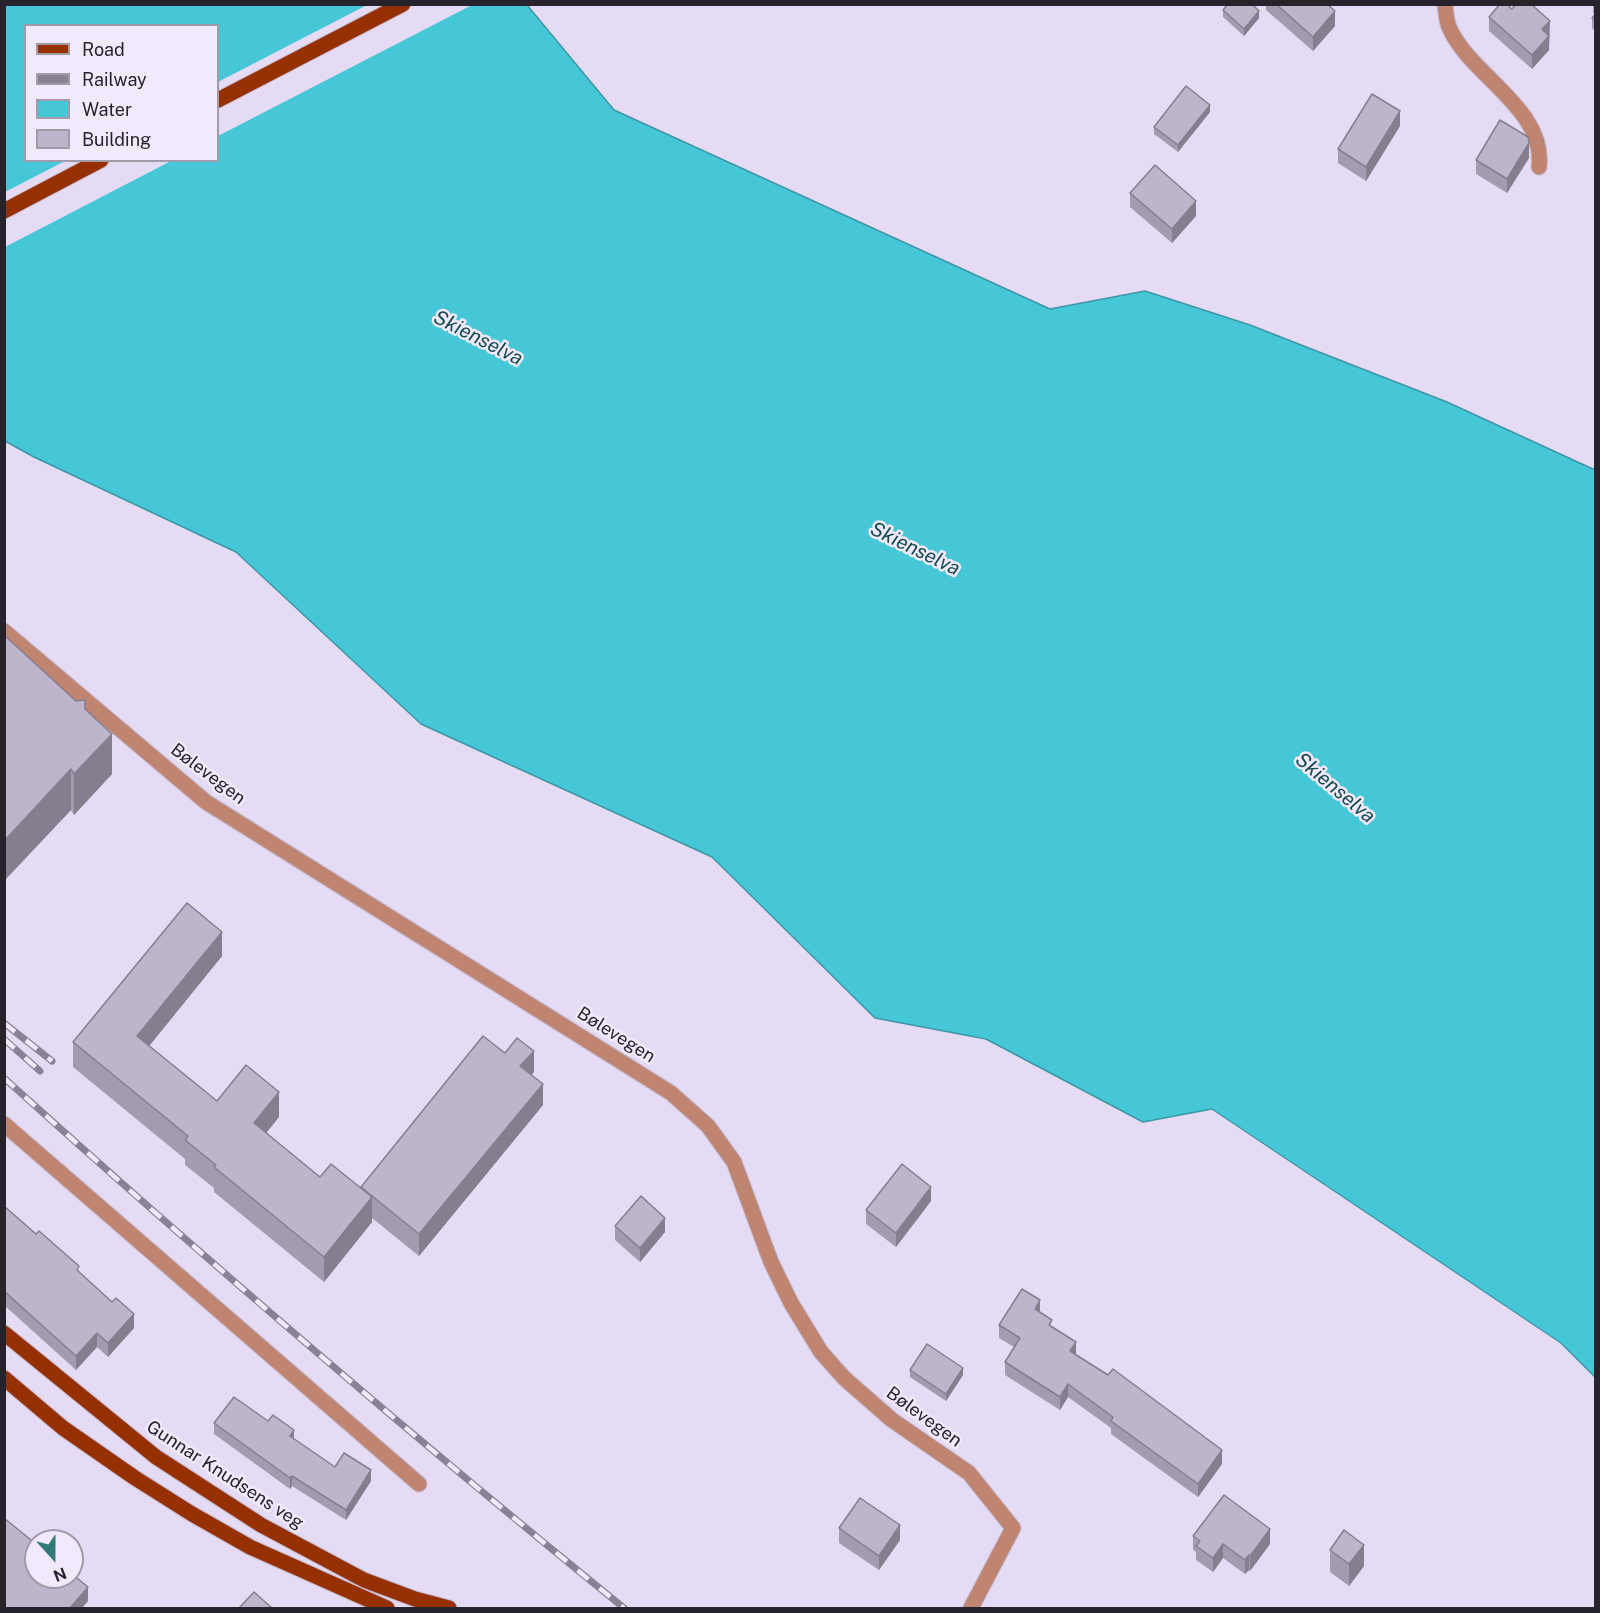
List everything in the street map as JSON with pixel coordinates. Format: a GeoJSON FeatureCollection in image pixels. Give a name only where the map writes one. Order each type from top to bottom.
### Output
{"type":"FeatureCollection","features":[{"type":"Feature","properties":{"kind":"main road"},"geometry":{"type":"LineString","coordinates":[[219,99],[403,4]]}},
{"type":"Feature","properties":{"kind":"main road"},"geometry":{"type":"LineString","coordinates":[[4,210],[97,162]]}},
{"type":"Feature","properties":{"kind":"main road","name":"Gunnar Knudsens veg"},"geometry":{"type":"LineString","coordinates":[[4,1333],[156,1457],[261,1525],[364,1580],[415,1599],[448,1608]]}},
{"type":"Feature","properties":{"kind":"main road"},"geometry":{"type":"LineString","coordinates":[[4,1378],[63,1428],[135,1479],[192,1514],[250,1547],[387,1608]]}},
{"type":"Feature","properties":{"kind":"street"},"geometry":{"type":"LineString","coordinates":[[1445,4],[1448,25],[1454,36],[1526,121],[1535,139],[1540,157],[1539,167]]}},
{"type":"Feature","properties":{"kind":"street","name":"Bølevegen"},"geometry":{"type":"LineString","coordinates":[[4,631],[206,802],[671,1093],[708,1126],[734,1162],[771,1262],[791,1304],[821,1352],[844,1378],[892,1420],[969,1473],[1013,1528],[971,1608]]}},
{"type":"Feature","properties":{"kind":"street"},"geometry":{"type":"LineString","coordinates":[[4,1124],[419,1484]]}},
{"type":"Feature","properties":{"kind":"water","name":"Skienselva"},"geometry":{"type":"Polygon","coordinates":[[[4,5],[527,5],[614,110],[1050,309],[1145,291],[1250,325],[1447,402],[1595,470],[1595,1377],[1561,1343],[1212,1109],[1143,1122],[986,1039],[875,1018],[712,857],[421,724],[236,552],[34,457],[5,441],[4,5]]]}},
{"type":"Feature","properties":{"kind":"pier"},"geometry":{"type":"Polygon","coordinates":[[[367,5],[472,5],[219,135],[219,81],[367,5]]]}},
{"type":"Feature","properties":{"kind":"pier"},"geometry":{"type":"Polygon","coordinates":[[[63,162],[169,162],[5,247],[5,192],[63,162]]]}},
{"type":"Feature","properties":{"kind":"building"},"geometry":{"type":"Polygon","coordinates":[[[1228,4],[1252,4],[1259,11],[1244,29],[1223,10],[1228,4]]]}},
{"type":"Feature","properties":{"kind":"building"},"geometry":{"type":"Polygon","coordinates":[[[1276,4],[1327,4],[1335,11],[1313,37],[1276,4]]]}},
{"type":"Feature","properties":{"kind":"building"},"geometry":{"type":"Polygon","coordinates":[[[1500,4],[1506,4],[1512,9],[1516,4],[1531,4],[1550,21],[1542,29],[1549,36],[1532,55],[1489,17],[1500,4]]]}},
{"type":"Feature","properties":{"kind":"building"},"geometry":{"type":"Polygon","coordinates":[[[1186,86],[1210,105],[1178,145],[1154,127],[1186,86]]]}},
{"type":"Feature","properties":{"kind":"building"},"geometry":{"type":"Polygon","coordinates":[[[1372,94],[1400,111],[1366,167],[1338,149],[1372,94]]]}},
{"type":"Feature","properties":{"kind":"building"},"geometry":{"type":"Polygon","coordinates":[[[1500,120],[1528,137],[1529,143],[1507,179],[1476,160],[1500,120]]]}},
{"type":"Feature","properties":{"kind":"building"},"geometry":{"type":"Polygon","coordinates":[[[1155,165],[1196,201],[1172,229],[1130,193],[1155,165]]]}},
{"type":"Feature","properties":{"kind":"building"},"geometry":{"type":"Polygon","coordinates":[[[4,635],[76,701],[85,700],[85,709],[112,734],[74,774],[71,769],[4,841],[4,635]]]}},
{"type":"Feature","properties":{"kind":"building"},"geometry":{"type":"Polygon","coordinates":[[[187,903],[222,932],[137,1036],[217,1101],[246,1065],[279,1092],[254,1123],[320,1177],[331,1164],[372,1197],[324,1257],[214,1167],[216,1165],[185,1140],[188,1136],[73,1042],[187,903]]]}},
{"type":"Feature","properties":{"kind":"building"},"geometry":{"type":"Polygon","coordinates":[[[483,1036],[505,1053],[517,1038],[534,1051],[520,1066],[543,1084],[419,1234],[361,1187],[483,1036]]]}},
{"type":"Feature","properties":{"kind":"building"},"geometry":{"type":"Polygon","coordinates":[[[902,1164],[931,1187],[896,1233],[866,1210],[902,1164]]]}},
{"type":"Feature","properties":{"kind":"building"},"geometry":{"type":"Polygon","coordinates":[[[641,1196],[665,1218],[640,1248],[615,1226],[641,1196]]]}},
{"type":"Feature","properties":{"kind":"building"},"geometry":{"type":"Polygon","coordinates":[[[4,1206],[36,1234],[39,1231],[79,1266],[77,1270],[112,1302],[116,1298],[134,1314],[108,1343],[97,1333],[76,1356],[4,1291],[4,1206]]]}},
{"type":"Feature","properties":{"kind":"building"},"geometry":{"type":"Polygon","coordinates":[[[1022,1289],[1040,1300],[1035,1309],[1052,1320],[1049,1325],[1076,1342],[1070,1351],[1108,1375],[1113,1369],[1222,1450],[1198,1484],[1111,1421],[1113,1417],[1068,1384],[1060,1397],[1005,1362],[1020,1338],[999,1325],[1022,1289]]]}},
{"type":"Feature","properties":{"kind":"building"},"geometry":{"type":"Polygon","coordinates":[[[927,1344],[963,1368],[946,1394],[910,1370],[927,1344]]]}},
{"type":"Feature","properties":{"kind":"building"},"geometry":{"type":"Polygon","coordinates":[[[234,1397],[268,1421],[273,1415],[294,1430],[290,1436],[335,1467],[344,1453],[371,1470],[346,1510],[292,1476],[290,1478],[214,1423],[234,1397]]]}},
{"type":"Feature","properties":{"kind":"building"},"geometry":{"type":"Polygon","coordinates":[[[1224,1495],[1270,1529],[1245,1560],[1223,1544],[1213,1558],[1196,1546],[1200,1541],[1193,1536],[1224,1495]]]}},
{"type":"Feature","properties":{"kind":"building"},"geometry":{"type":"Polygon","coordinates":[[[860,1498],[900,1525],[879,1556],[839,1528],[860,1498]]]}},
{"type":"Feature","properties":{"kind":"building"},"geometry":{"type":"Polygon","coordinates":[[[4,1518],[24,1534],[24,1589],[84,1589],[84,1584],[88,1587],[70,1608],[4,1608],[4,1518]]]}},
{"type":"Feature","properties":{"kind":"building"},"geometry":{"type":"Polygon","coordinates":[[[1344,1530],[1364,1545],[1349,1564],[1330,1550],[1344,1530]]]}},
{"type":"Feature","properties":{"kind":"building"},"geometry":{"type":"Polygon","coordinates":[[[254,1592],[272,1608],[239,1608],[254,1592]]]}},
{"type":"Feature","properties":{"kind":"railway"},"geometry":{"type":"LineString","coordinates":[[4,1023],[52,1061]]}},
{"type":"Feature","properties":{"kind":"railway"},"geometry":{"type":"LineString","coordinates":[[4,1039],[40,1071]]}},
{"type":"Feature","properties":{"kind":"railway"},"geometry":{"type":"LineString","coordinates":[[4,1078],[311,1348],[624,1608]]}}]}
